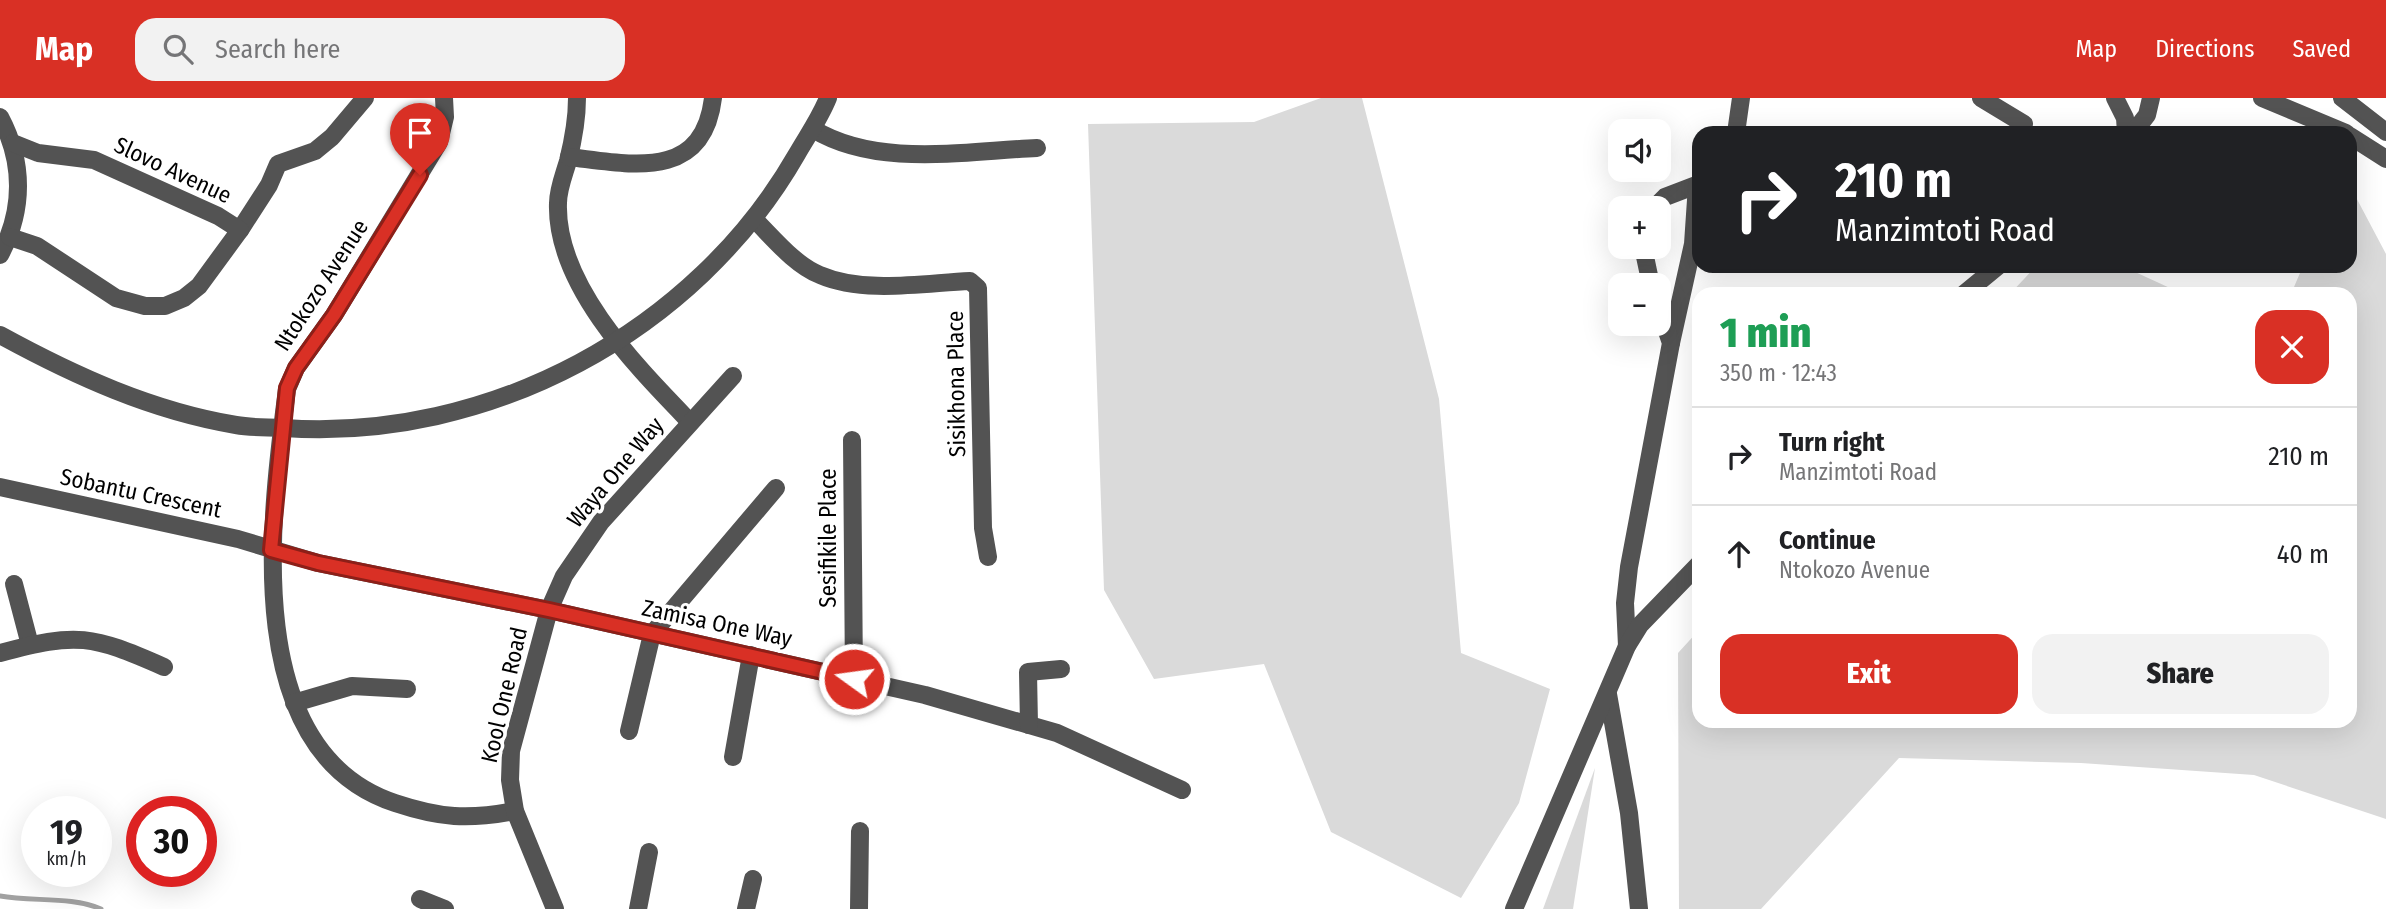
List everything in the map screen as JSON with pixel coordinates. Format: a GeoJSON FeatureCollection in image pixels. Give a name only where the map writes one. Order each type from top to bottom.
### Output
{"type":"FeatureCollection","features":[{"type":"Feature","properties":{"kind":"street"},"geometry":{"type":"LineString","coordinates":[[240,230],[269,185],[278,164],[315,151],[332,137],[365,98]]}},
{"type":"Feature","properties":{"kind":"street","name":"Ntokozo Avenue"},"geometry":{"type":"LineString","coordinates":[[444,98],[445,117],[439,142],[334,315],[296,368],[287,388],[271,550],[283,666],[294,703],[308,732],[345,776],[382,798],[424,812],[456,818],[479,818],[515,811]]}},
{"type":"Feature","properties":{"kind":"street"},"geometry":{"type":"LineString","coordinates":[[577,98],[569,158],[558,199],[562,242],[574,271],[615,342],[690,422]]}},
{"type":"Feature","properties":{"kind":"street"},"geometry":{"type":"LineString","coordinates":[[569,158],[646,166],[667,162],[692,147],[702,134],[713,98]]}},
{"type":"Feature","properties":{"kind":"street"},"geometry":{"type":"LineString","coordinates":[[0,335],[93,382],[144,402],[239,426],[324,431],[387,427],[464,411],[531,387],[615,342],[679,296],[720,258],[755,220],[813,129],[828,98]]}},
{"type":"Feature","properties":{"kind":"street"},"geometry":{"type":"LineString","coordinates":[[1737,126],[1741,98]]}},
{"type":"Feature","properties":{"kind":"street"},"geometry":{"type":"LineString","coordinates":[[1981,98],[2024,124]]}},
{"type":"Feature","properties":{"kind":"street"},"geometry":{"type":"LineString","coordinates":[[2115,98],[2125,118],[2126,126]]}},
{"type":"Feature","properties":{"kind":"street"},"geometry":{"type":"LineString","coordinates":[[2138,126],[2147,115],[2151,98]]}},
{"type":"Feature","properties":{"kind":"street"},"geometry":{"type":"LineString","coordinates":[[2262,98],[2332,126]]}},
{"type":"Feature","properties":{"kind":"street"},"geometry":{"type":"LineString","coordinates":[[2342,98],[2386,132]]}},
{"type":"Feature","properties":{"kind":"street"},"geometry":{"type":"LineString","coordinates":[[0,117],[13,143],[18,172],[16,217],[10,237],[0,255]]}},
{"type":"Feature","properties":{"kind":"street"},"geometry":{"type":"LineString","coordinates":[[813,129],[845,145],[871,150],[908,153],[1037,148]]}},
{"type":"Feature","properties":{"kind":"street"},"geometry":{"type":"LineString","coordinates":[[2357,140],[2386,159]]}},
{"type":"Feature","properties":{"kind":"street","name":"Slovo Avenue"},"geometry":{"type":"LineString","coordinates":[[10,237],[37,246],[116,298],[145,306],[165,306],[184,298],[199,286],[240,230],[218,216],[94,160],[38,153],[13,143]]}},
{"type":"Feature","properties":{"kind":"street"},"geometry":{"type":"LineString","coordinates":[[1668,196],[1692,187]]}},
{"type":"Feature","properties":{"kind":"street","name":"Sisikhona Place"},"geometry":{"type":"LineString","coordinates":[[755,220],[806,267],[832,279],[882,284],[970,281],[975,284],[979,297],[983,528],[988,557]]}},
{"type":"Feature","properties":{"kind":"street"},"geometry":{"type":"LineString","coordinates":[[1627,646],[1625,603],[1629,567],[1671,343],[1692,248]]}},
{"type":"Feature","properties":{"kind":"street"},"geometry":{"type":"LineString","coordinates":[[1972,287],[1990,273]]}},
{"type":"Feature","properties":{"kind":"street"},"geometry":{"type":"LineString","coordinates":[[1669,336],[1671,343]]}},
{"type":"Feature","properties":{"kind":"street","name":"Waya One Way"},"geometry":{"type":"LineString","coordinates":[[549,610],[564,576],[601,522],[733,376]]}},
{"type":"Feature","properties":{"kind":"street","name":"Sesifikile Place"},"geometry":{"type":"LineString","coordinates":[[852,440],[854,679]]}},
{"type":"Feature","properties":{"kind":"street","name":"Sobantu Crescent"},"geometry":{"type":"LineString","coordinates":[[0,487],[239,539],[271,550]]}},
{"type":"Feature","properties":{"kind":"street"},"geometry":{"type":"LineString","coordinates":[[629,731],[652,634],[776,488]]}},
{"type":"Feature","properties":{"kind":"street","name":"Zamisa One Way"},"geometry":{"type":"LineString","coordinates":[[271,550],[318,563],[751,655],[1030,725],[1057,733],[1182,790]]}},
{"type":"Feature","properties":{"kind":"street"},"geometry":{"type":"LineString","coordinates":[[1514,909],[1627,646],[1640,625],[1692,571]]}},
{"type":"Feature","properties":{"kind":"street"},"geometry":{"type":"LineString","coordinates":[[14,584],[30,645]]}},
{"type":"Feature","properties":{"kind":"street","name":"Kool One Road"},"geometry":{"type":"LineString","coordinates":[[549,610],[511,751],[510,780],[515,811],[555,909]]}},
{"type":"Feature","properties":{"kind":"street"},"geometry":{"type":"LineString","coordinates":[[0,653],[80,637],[107,642],[164,667]]}},
{"type":"Feature","properties":{"kind":"street"},"geometry":{"type":"LineString","coordinates":[[733,757],[751,655]]}},
{"type":"Feature","properties":{"kind":"street"},"geometry":{"type":"LineString","coordinates":[[1030,725],[1028,672],[1061,668]]}},
{"type":"Feature","properties":{"kind":"street"},"geometry":{"type":"LineString","coordinates":[[294,703],[352,686],[369,684],[407,689]]}},
{"type":"Feature","properties":{"kind":"street"},"geometry":{"type":"LineString","coordinates":[[1608,693],[1629,813],[1639,909]]}},
{"type":"Feature","properties":{"kind":"street"},"geometry":{"type":"LineString","coordinates":[[859,909],[860,831]]}},
{"type":"Feature","properties":{"kind":"street"},"geometry":{"type":"LineString","coordinates":[[638,909],[649,852]]}},
{"type":"Feature","properties":{"kind":"street"},"geometry":{"type":"LineString","coordinates":[[746,909],[753,879]]}},
{"type":"Feature","properties":{"kind":"street"},"geometry":{"type":"LineString","coordinates":[[420,899],[445,909]]}},
{"type":"Feature","properties":{"kind":"shaded area"},"geometry":{"type":"Polygon","coordinates":[[[1321,98],[1362,98],[1439,399],[1461,653],[1550,689],[1519,803],[1461,898],[1331,832],[1264,664],[1154,679],[1104,590],[1088,124],[1254,122],[1321,98]]]}},
{"type":"Feature","properties":{"kind":"shaded area"},"geometry":{"type":"Polygon","coordinates":[[[2357,199],[2386,254],[2386,819],[2254,775],[2081,763],[1899,758],[1761,909],[1679,909],[1678,653],[1692,638],[1692,728],[2357,728],[2357,287],[2294,287],[2300,273],[2357,273],[2357,199]]]}},
{"type":"Feature","properties":{"kind":"shaded area"},"geometry":{"type":"Polygon","coordinates":[[[2030,273],[2137,273],[2168,287],[2016,287],[2030,273]]]}},
{"type":"Feature","properties":{"kind":"shaded area"},"geometry":{"type":"Polygon","coordinates":[[[1595,768],[1573,909],[1543,909],[1595,768]]]}},
{"type":"Feature","properties":{"kind":"waterway"},"geometry":{"type":"LineString","coordinates":[[0,896],[77,902],[101,909]]}},
{"type":"Feature","properties":{"kind":"route"},"geometry":{"type":"LineString","coordinates":[[420,175],[334,315],[296,368],[287,388],[279,442],[271,550],[318,563],[549,610],[854,679]]}}]}
